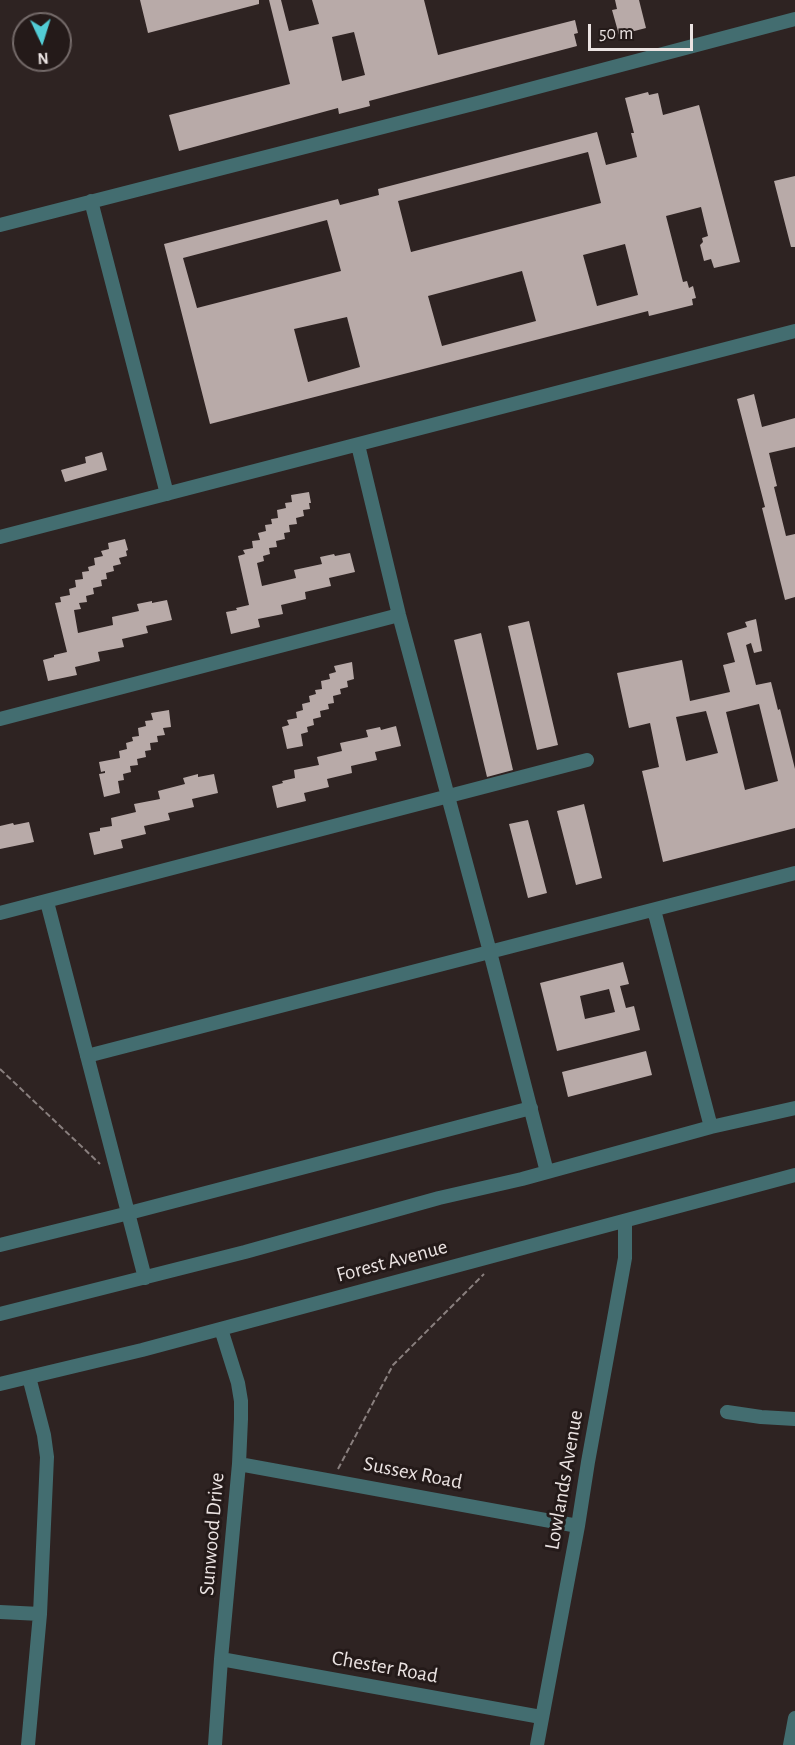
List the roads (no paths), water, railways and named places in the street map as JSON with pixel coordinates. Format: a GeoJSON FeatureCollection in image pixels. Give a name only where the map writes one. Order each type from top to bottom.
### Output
{"type":"FeatureCollection","features":[{"type":"Feature","properties":{"kind":"street"},"geometry":{"type":"LineString","coordinates":[[0,225],[795,19]]}},
{"type":"Feature","properties":{"kind":"street"},"geometry":{"type":"LineString","coordinates":[[91,201],[167,494]]}},
{"type":"Feature","properties":{"kind":"street"},"geometry":{"type":"LineString","coordinates":[[0,537],[795,331]]}},
{"type":"Feature","properties":{"kind":"street"},"geometry":{"type":"LineString","coordinates":[[358,445],[399,615],[547,1172]]}},
{"type":"Feature","properties":{"kind":"street"},"geometry":{"type":"LineString","coordinates":[[0,719],[399,615]]}},
{"type":"Feature","properties":{"kind":"street"},"geometry":{"type":"LineString","coordinates":[[0,914],[587,760]]}},
{"type":"Feature","properties":{"kind":"street"},"geometry":{"type":"LineString","coordinates":[[87,1056],[795,873]]}},
{"type":"Feature","properties":{"kind":"street"},"geometry":{"type":"LineString","coordinates":[[47,902],[145,1278]]}},
{"type":"Feature","properties":{"kind":"street"},"geometry":{"type":"LineString","coordinates":[[654,910],[711,1127]]}},
{"type":"Feature","properties":{"kind":"street"},"geometry":{"type":"LineString","coordinates":[[0,1245],[531,1108]]}},
{"type":"Feature","properties":{"kind":"street"},"geometry":{"type":"LineString","coordinates":[[0,1314],[145,1278],[711,1127],[795,1108]]}},
{"type":"Feature","properties":{"kind":"street","name":"Forest Avenue"},"geometry":{"type":"LineString","coordinates":[[0,1384],[142,1350],[795,1175]]}},
{"type":"Feature","properties":{"kind":"street","name":"Lowlands Avenue"},"geometry":{"type":"LineString","coordinates":[[537,1745],[625,1258],[625,1221]]}},
{"type":"Feature","properties":{"kind":"street","name":"Sunwood Drive"},"geometry":{"type":"LineString","coordinates":[[215,1745],[239,1464],[241,1401],[238,1383],[221,1329]]}},
{"type":"Feature","properties":{"kind":"street"},"geometry":{"type":"LineString","coordinates":[[28,1745],[40,1614],[47,1457],[29,1377]]}},
{"type":"Feature","properties":{"kind":"street"},"geometry":{"type":"LineString","coordinates":[[727,1412],[795,1419]]}},
{"type":"Feature","properties":{"kind":"street","name":"Sussex Road"},"geometry":{"type":"LineString","coordinates":[[239,1464],[578,1526]]}},
{"type":"Feature","properties":{"kind":"street"},"geometry":{"type":"LineString","coordinates":[[0,1612],[40,1614]]}},
{"type":"Feature","properties":{"kind":"street","name":"Chester Road"},"geometry":{"type":"LineString","coordinates":[[221,1659],[542,1717]]}},
{"type":"Feature","properties":{"kind":"street"},"geometry":{"type":"LineString","coordinates":[[790,1745],[795,1718]]}}]}
